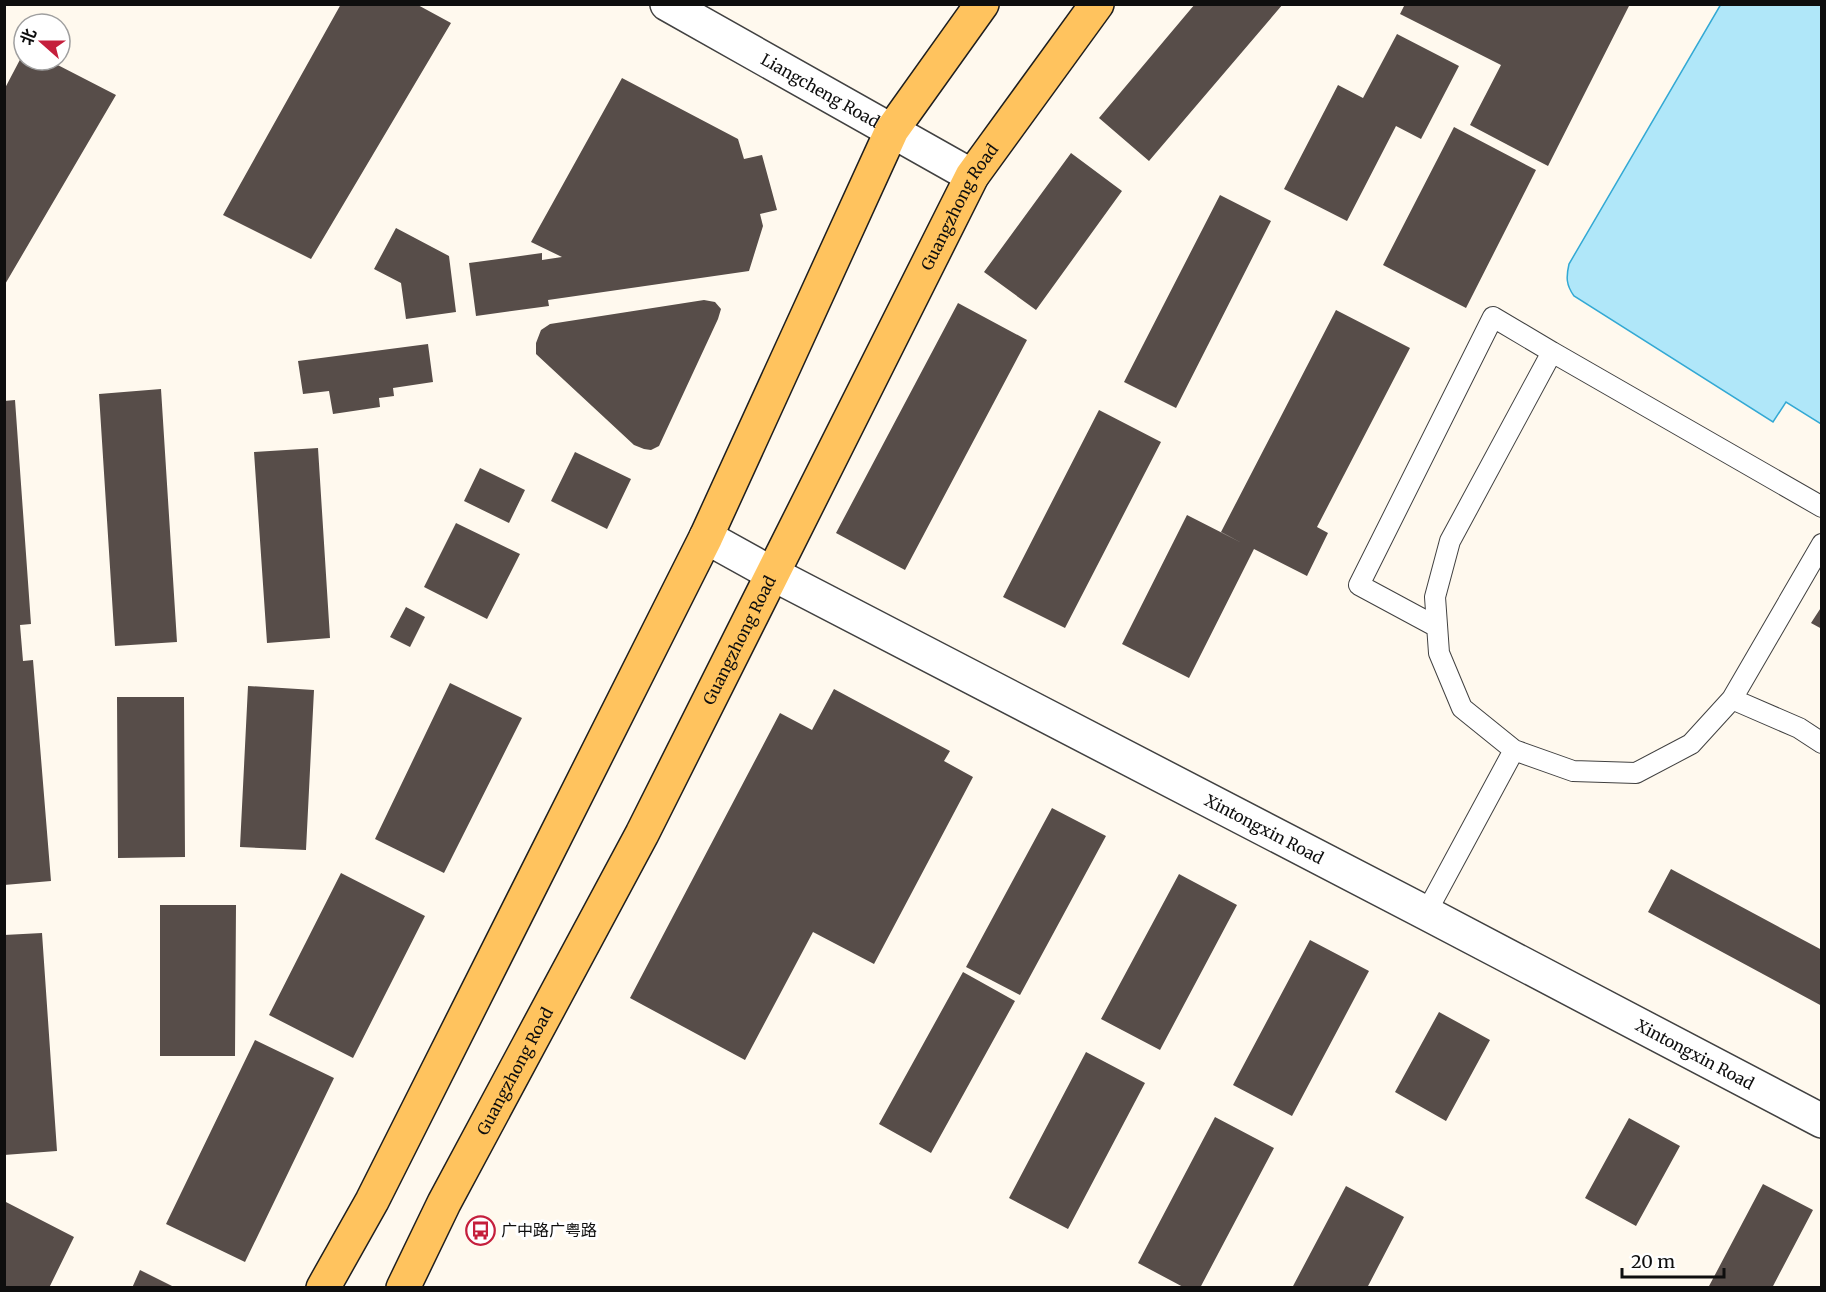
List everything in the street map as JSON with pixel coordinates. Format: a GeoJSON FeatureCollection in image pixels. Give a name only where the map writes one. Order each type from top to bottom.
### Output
{"type":"FeatureCollection","features":[{"type":"Feature","properties":{"kind":"main road"},"geometry":{"type":"LineString","coordinates":[[323,1287],[372,1201],[706,537],[892,130],[982,4]]}},
{"type":"Feature","properties":{"kind":"main road","name":"Guangzhong Road"},"geometry":{"type":"LineString","coordinates":[[403,1287],[444,1203],[642,834],[972,176],[1097,4]]}},
{"type":"Feature","properties":{"kind":"street","name":"Liangcheng Road"},"geometry":{"type":"LineString","coordinates":[[667,4],[972,176]]}},
{"type":"Feature","properties":{"kind":"street","name":"Xintongxin Road"},"geometry":{"type":"LineString","coordinates":[[706,537],[1821,1121]]}},
{"type":"Feature","properties":{"kind":"lane"},"geometry":{"type":"LineString","coordinates":[[1437,627],[1359,585],[1493,316],[1821,507]]}},
{"type":"Feature","properties":{"kind":"lane"},"geometry":{"type":"LineString","coordinates":[[1552,352],[1450,541],[1435,597],[1439,654],[1462,708],[1514,750],[1573,771],[1636,773],[1691,744],[1732,699],[1821,544]]}},
{"type":"Feature","properties":{"kind":"lane"},"geometry":{"type":"LineString","coordinates":[[1732,699],[1799,728],[1821,743]]}},
{"type":"Feature","properties":{"kind":"lane"},"geometry":{"type":"LineString","coordinates":[[1426,913],[1514,750]]}},
{"type":"Feature","properties":{"kind":"water"},"geometry":{"type":"Polygon","coordinates":[[[1721,4],[1821,5],[1821,424],[1786,402],[1773,422],[1574,296],[1568,284],[1569,264],[1721,4]]]}},
{"type":"Feature","properties":{"kind":"building"},"geometry":{"type":"Polygon","coordinates":[[[341,4],[416,4],[451,23],[311,259],[223,215],[341,4]]]}},
{"type":"Feature","properties":{"kind":"building"},"geometry":{"type":"Polygon","coordinates":[[[1195,4],[1283,4],[1149,161],[1099,118],[1195,4]]]}},
{"type":"Feature","properties":{"kind":"building"},"geometry":{"type":"Polygon","coordinates":[[[1405,4],[1548,4],[1551,6],[1552,4],[1630,4],[1548,166],[1470,125],[1501,65],[1400,14],[1405,4]]]}},
{"type":"Feature","properties":{"kind":"building"},"geometry":{"type":"Polygon","coordinates":[[[1397,34],[1459,66],[1421,139],[1396,126],[1347,221],[1284,189],[1338,85],[1363,98],[1397,34]]]}},
{"type":"Feature","properties":{"kind":"building"},"geometry":{"type":"Polygon","coordinates":[[[13,72],[71,72],[116,95],[4,286],[4,90],[13,72]]]}},
{"type":"Feature","properties":{"kind":"building"},"geometry":{"type":"Polygon","coordinates":[[[622,78],[738,139],[744,159],[762,155],[777,210],[760,214],[763,226],[749,271],[548,300],[549,306],[476,316],[469,263],[542,253],[542,260],[562,257],[531,242],[622,78]]]}},
{"type":"Feature","properties":{"kind":"building"},"geometry":{"type":"Polygon","coordinates":[[[1454,127],[1536,170],[1466,308],[1383,265],[1454,127]]]}},
{"type":"Feature","properties":{"kind":"building"},"geometry":{"type":"Polygon","coordinates":[[[1071,153],[1122,191],[1036,310],[984,272],[1071,153]]]}},
{"type":"Feature","properties":{"kind":"building"},"geometry":{"type":"Polygon","coordinates":[[[1220,195],[1271,221],[1176,408],[1124,382],[1220,195]]]}},
{"type":"Feature","properties":{"kind":"building"},"geometry":{"type":"Polygon","coordinates":[[[396,228],[449,256],[456,312],[406,319],[401,283],[374,269],[396,228]]]}},
{"type":"Feature","properties":{"kind":"building"},"geometry":{"type":"Polygon","coordinates":[[[704,300],[715,302],[721,309],[718,319],[659,446],[651,450],[634,445],[536,354],[536,343],[541,330],[550,324],[704,300]]]}},
{"type":"Feature","properties":{"kind":"building"},"geometry":{"type":"Polygon","coordinates":[[[958,303],[1027,340],[905,570],[836,533],[958,303]]]}},
{"type":"Feature","properties":{"kind":"building"},"geometry":{"type":"Polygon","coordinates":[[[1336,310],[1410,348],[1317,527],[1328,533],[1307,576],[1254,549],[1189,678],[1122,644],[1187,515],[1242,543],[1221,532],[1336,310]]]}},
{"type":"Feature","properties":{"kind":"building"},"geometry":{"type":"Polygon","coordinates":[[[428,344],[433,382],[393,388],[394,396],[379,398],[380,407],[333,414],[329,391],[303,394],[298,361],[428,344]]]}},
{"type":"Feature","properties":{"kind":"building"},"geometry":{"type":"Polygon","coordinates":[[[161,389],[177,642],[115,646],[99,394],[161,389]]]}},
{"type":"Feature","properties":{"kind":"building"},"geometry":{"type":"Polygon","coordinates":[[[15,400],[31,624],[20,625],[23,661],[33,660],[51,881],[4,885],[4,401],[15,400]]]}},
{"type":"Feature","properties":{"kind":"building"},"geometry":{"type":"Polygon","coordinates":[[[1099,410],[1161,442],[1065,628],[1003,597],[1099,410]]]}},
{"type":"Feature","properties":{"kind":"building"},"geometry":{"type":"Polygon","coordinates":[[[318,448],[330,638],[267,643],[254,452],[318,448]]]}},
{"type":"Feature","properties":{"kind":"building"},"geometry":{"type":"Polygon","coordinates":[[[575,452],[631,479],[607,529],[551,501],[575,452]]]}},
{"type":"Feature","properties":{"kind":"building"},"geometry":{"type":"Polygon","coordinates":[[[480,468],[525,490],[509,523],[464,501],[480,468]]]}},
{"type":"Feature","properties":{"kind":"building"},"geometry":{"type":"Polygon","coordinates":[[[456,523],[520,554],[487,619],[424,587],[456,523]]]}},
{"type":"Feature","properties":{"kind":"building"},"geometry":{"type":"Polygon","coordinates":[[[1822,606],[1822,629],[1811,623],[1822,606]]]}},
{"type":"Feature","properties":{"kind":"building"},"geometry":{"type":"Polygon","coordinates":[[[406,607],[425,617],[410,647],[390,637],[406,607]]]}},
{"type":"Feature","properties":{"kind":"building"},"geometry":{"type":"Polygon","coordinates":[[[450,683],[522,718],[444,873],[375,839],[450,683]]]}},
{"type":"Feature","properties":{"kind":"building"},"geometry":{"type":"Polygon","coordinates":[[[248,686],[314,690],[306,850],[240,847],[248,686]]]}},
{"type":"Feature","properties":{"kind":"building"},"geometry":{"type":"Polygon","coordinates":[[[834,689],[950,751],[944,761],[973,777],[874,964],[813,932],[745,1060],[630,998],[780,713],[812,730],[834,689]]]}},
{"type":"Feature","properties":{"kind":"building"},"geometry":{"type":"Polygon","coordinates":[[[117,697],[184,697],[185,857],[118,858],[117,697]]]}},
{"type":"Feature","properties":{"kind":"building"},"geometry":{"type":"Polygon","coordinates":[[[1052,808],[1106,836],[1020,995],[966,967],[1052,808]]]}},
{"type":"Feature","properties":{"kind":"building"},"geometry":{"type":"Polygon","coordinates":[[[1671,869],[1822,950],[1822,1006],[1648,912],[1671,869]]]}},
{"type":"Feature","properties":{"kind":"building"},"geometry":{"type":"Polygon","coordinates":[[[341,873],[425,916],[353,1058],[269,1015],[341,873]]]}},
{"type":"Feature","properties":{"kind":"building"},"geometry":{"type":"Polygon","coordinates":[[[1179,874],[1237,905],[1160,1050],[1101,1019],[1179,874]]]}},
{"type":"Feature","properties":{"kind":"building"},"geometry":{"type":"Polygon","coordinates":[[[160,905],[236,905],[235,1056],[160,1056],[160,905]]]}},
{"type":"Feature","properties":{"kind":"building"},"geometry":{"type":"Polygon","coordinates":[[[42,933],[57,1151],[4,1155],[4,935],[42,933]]]}},
{"type":"Feature","properties":{"kind":"building"},"geometry":{"type":"Polygon","coordinates":[[[1310,940],[1369,971],[1292,1116],[1233,1085],[1310,940]]]}},
{"type":"Feature","properties":{"kind":"building"},"geometry":{"type":"Polygon","coordinates":[[[963,972],[1015,1001],[931,1153],[879,1124],[963,972]]]}},
{"type":"Feature","properties":{"kind":"building"},"geometry":{"type":"Polygon","coordinates":[[[1439,1012],[1490,1040],[1446,1121],[1395,1092],[1439,1012]]]}},
{"type":"Feature","properties":{"kind":"building"},"geometry":{"type":"Polygon","coordinates":[[[255,1040],[334,1078],[245,1262],[166,1224],[255,1040]]]}},
{"type":"Feature","properties":{"kind":"building"},"geometry":{"type":"Polygon","coordinates":[[[1086,1052],[1145,1083],[1068,1229],[1009,1198],[1086,1052]]]}},
{"type":"Feature","properties":{"kind":"building"},"geometry":{"type":"Polygon","coordinates":[[[1215,1117],[1274,1148],[1200,1288],[1185,1288],[1138,1263],[1215,1117]]]}},
{"type":"Feature","properties":{"kind":"building"},"geometry":{"type":"Polygon","coordinates":[[[1629,1118],[1680,1146],[1636,1226],[1585,1198],[1629,1118]]]}},
{"type":"Feature","properties":{"kind":"building"},"geometry":{"type":"Polygon","coordinates":[[[1763,1184],[1813,1210],[1772,1288],[1708,1288],[1763,1184]]]}},
{"type":"Feature","properties":{"kind":"building"},"geometry":{"type":"Polygon","coordinates":[[[1346,1186],[1404,1217],[1367,1288],[1292,1288],[1346,1186]]]}},
{"type":"Feature","properties":{"kind":"building"},"geometry":{"type":"Polygon","coordinates":[[[4,1201],[74,1237],[49,1288],[4,1288],[4,1201]]]}},
{"type":"Feature","properties":{"kind":"building"},"geometry":{"type":"Polygon","coordinates":[[[140,1270],[176,1288],[132,1288],[140,1270]]]}},
{"type":"Feature","properties":{"kind":"place","name":"广中路广粤路"},"geometry":{"type":"Point","coordinates":[480,1230]}}]}
